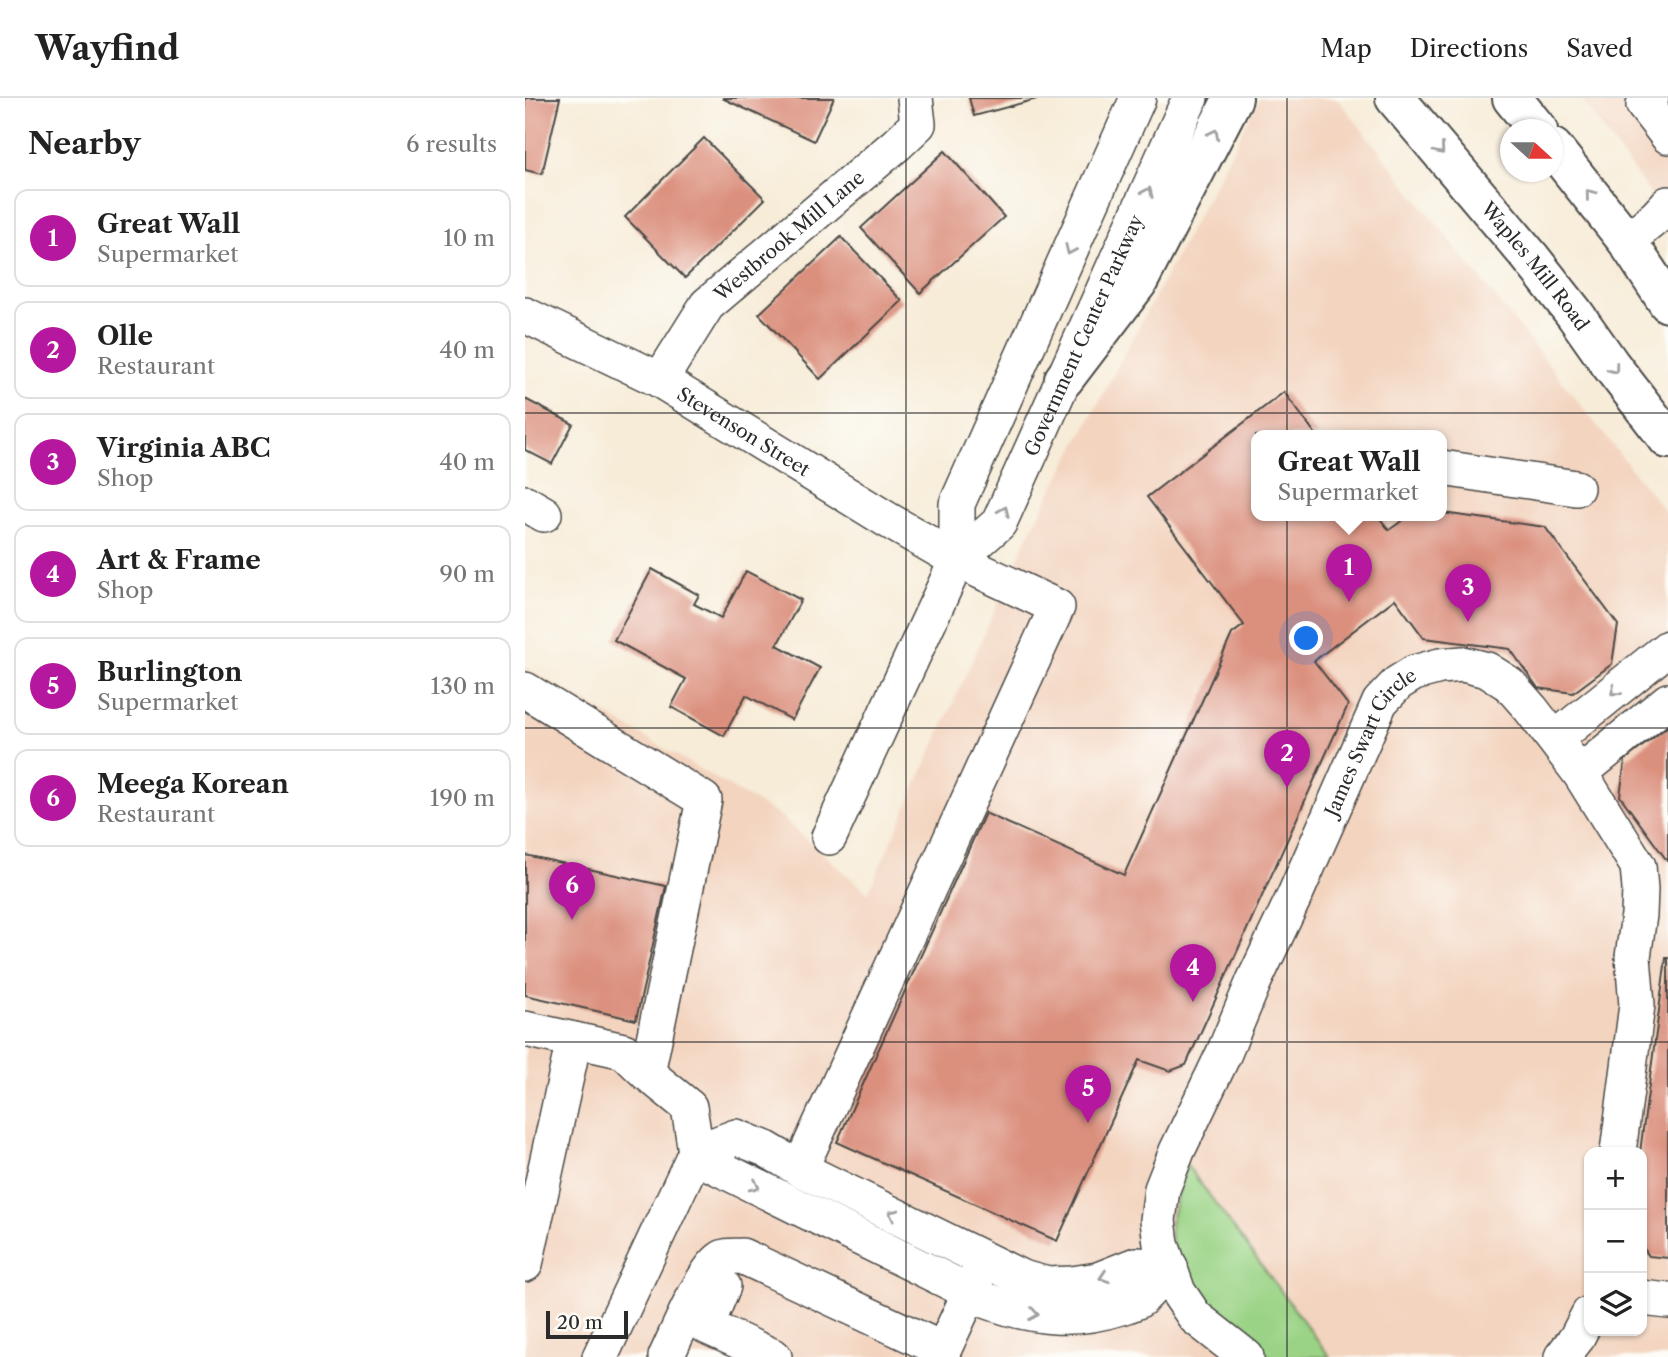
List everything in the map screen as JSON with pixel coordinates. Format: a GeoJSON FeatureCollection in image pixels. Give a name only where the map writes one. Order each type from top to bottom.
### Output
{"type":"FeatureCollection","features":[{"type":"Feature","properties":{"kind":"main road"},"geometry":{"type":"LineString","coordinates":[[1064,379],[1137,282],[1233,98]]}},
{"type":"Feature","properties":{"kind":"main road","name":"Waples Mill Road"},"geometry":{"type":"LineString","coordinates":[[1395,98],[1530,257],[1668,439]]}},
{"type":"Feature","properties":{"kind":"main road"},"geometry":{"type":"LineString","coordinates":[[1512,98],[1529,119]]}},
{"type":"Feature","properties":{"kind":"main road"},"geometry":{"type":"LineString","coordinates":[[1563,162],[1627,241],[1668,303]]}},
{"type":"Feature","properties":{"kind":"street","name":"Westbrook Mill Lane"},"geometry":{"type":"LineString","coordinates":[[660,380],[707,305],[918,124],[915,98]]}},
{"type":"Feature","properties":{"kind":"street","name":"Government Center Parkway"},"geometry":{"type":"LineString","coordinates":[[957,560],[957,504],[1138,98]]}},
{"type":"Feature","properties":{"kind":"street","name":"Government Center Parkway"},"geometry":{"type":"LineString","coordinates":[[829,837],[957,560],[999,523],[1190,98]]}},
{"type":"Feature","properties":{"kind":"street"},"geometry":{"type":"LineString","coordinates":[[1645,100],[1668,136]]}},
{"type":"Feature","properties":{"kind":"street"},"geometry":{"type":"LineString","coordinates":[[1627,241],[1668,204]]}},
{"type":"Feature","properties":{"kind":"street","name":"Stevenson Street"},"geometry":{"type":"LineString","coordinates":[[525,315],[660,380],[957,560],[1057,607],[800,1168]]}},
{"type":"Feature","properties":{"kind":"street"},"geometry":{"type":"LineString","coordinates":[[1447,469],[1576,488]]}},
{"type":"Feature","properties":{"kind":"street"},"geometry":{"type":"LineString","coordinates":[[1555,739],[1668,648]]}},
{"type":"Feature","properties":{"kind":"street","name":"James Swart Circle"},"geometry":{"type":"LineString","coordinates":[[1245,1357],[1195,1317],[1178,1292],[1161,1244],[1158,1220],[1162,1189],[1380,702],[1398,683],[1413,673],[1440,666],[1463,664],[1487,670],[1509,684],[1580,773],[1638,866],[1639,915],[1633,957],[1637,1005],[1619,1147]]}},
{"type":"Feature","properties":{"kind":"street"},"geometry":{"type":"LineString","coordinates":[[525,690],[704,800],[647,1073]]}},
{"type":"Feature","properties":{"kind":"street"},"geometry":{"type":"LineString","coordinates":[[1580,773],[1668,701]]}},
{"type":"Feature","properties":{"kind":"street"},"geometry":{"type":"LineString","coordinates":[[525,1029],[624,1051],[689,1107],[696,1152],[600,1357]]}},
{"type":"Feature","properties":{"kind":"street"},"geometry":{"type":"LineString","coordinates":[[525,1264],[574,1040]]}},
{"type":"Feature","properties":{"kind":"street"},"geometry":{"type":"LineString","coordinates":[[696,1152],[736,1137],[766,1149],[1022,1278],[1048,1285],[1098,1280],[1136,1265],[1170,1267]]}},
{"type":"Feature","properties":{"kind":"street"},"geometry":{"type":"LineString","coordinates":[[696,1152],[711,1164],[970,1292],[1012,1310],[1074,1318],[1107,1311],[1139,1301],[1170,1267]]}},
{"type":"Feature","properties":{"kind":"street"},"geometry":{"type":"LineString","coordinates":[[666,1357],[712,1267],[723,1257],[742,1256],[935,1355]]}},
{"type":"Feature","properties":{"kind":"street"},"geometry":{"type":"LineString","coordinates":[[935,1355],[986,1260]]}},
{"type":"Feature","properties":{"kind":"street"},"geometry":{"type":"LineString","coordinates":[[774,1357],[706,1326],[726,1279],[734,1273],[935,1355]]}},
{"type":"Feature","properties":{"kind":"street"},"geometry":{"type":"LineString","coordinates":[[1647,1299],[1668,1301]]}},
{"type":"Feature","properties":{"kind":"street"},"geometry":{"type":"LineString","coordinates":[[1562,1357],[1584,1324]]}},
{"type":"Feature","properties":{"kind":"shaded area"},"geometry":{"type":"Polygon","coordinates":[[[1260,98],[1337,98],[1668,515],[1668,1357],[525,1357],[525,667],[780,816],[868,893],[1030,532],[1260,98]]]}},
{"type":"Feature","properties":{"kind":"shaded area"},"geometry":{"type":"Polygon","coordinates":[[[1580,98],[1668,98],[1668,217],[1621,154],[1580,98]]]}},
{"type":"Feature","properties":{"kind":"green space"},"geometry":{"type":"Polygon","coordinates":[[[1186,1164],[1330,1357],[1271,1357],[1206,1310],[1171,1242],[1170,1224],[1186,1164]]]}},
{"type":"Feature","properties":{"kind":"building"},"geometry":{"type":"Polygon","coordinates":[[[525,98],[560,98],[542,174],[525,170],[525,98]]]}},
{"type":"Feature","properties":{"kind":"building"},"geometry":{"type":"Polygon","coordinates":[[[722,98],[834,98],[814,141],[722,98]]]}},
{"type":"Feature","properties":{"kind":"building"},"geometry":{"type":"Polygon","coordinates":[[[969,98],[1037,98],[1037,99],[974,116],[969,98]]]}},
{"type":"Feature","properties":{"kind":"building"},"geometry":{"type":"Polygon","coordinates":[[[704,138],[765,199],[685,278],[625,217],[704,138]]]}},
{"type":"Feature","properties":{"kind":"building"},"geometry":{"type":"Polygon","coordinates":[[[945,151],[1004,217],[920,293],[861,228],[945,151]]]}},
{"type":"Feature","properties":{"kind":"building"},"geometry":{"type":"Polygon","coordinates":[[[841,237],[902,301],[820,379],[759,314],[841,237]]]}},
{"type":"Feature","properties":{"kind":"building"},"geometry":{"type":"Polygon","coordinates":[[[1284,392],[1312,430],[1251,430],[1251,521],[1382,521],[1389,530],[1402,521],[1447,521],[1447,514],[1545,527],[1618,625],[1612,664],[1573,693],[1538,688],[1510,649],[1424,638],[1395,599],[1314,661],[1348,705],[1186,1065],[1170,1071],[1139,1060],[1057,1241],[837,1142],[985,813],[1124,875],[1232,634],[1244,625],[1147,497],[1284,392]]]}},
{"type":"Feature","properties":{"kind":"building"},"geometry":{"type":"Polygon","coordinates":[[[525,399],[573,424],[552,464],[525,450],[525,399]]]}},
{"type":"Feature","properties":{"kind":"building"},"geometry":{"type":"Polygon","coordinates":[[[652,569],[699,595],[694,604],[721,618],[746,571],[801,600],[777,645],[820,668],[792,720],[746,695],[724,736],[671,707],[686,679],[614,640],[652,569]]]}},
{"type":"Feature","properties":{"kind":"building"},"geometry":{"type":"Polygon","coordinates":[[[1668,726],[1668,862],[1620,796],[1625,760],[1668,726]]]}},
{"type":"Feature","properties":{"kind":"building"},"geometry":{"type":"Polygon","coordinates":[[[525,855],[666,886],[636,1020],[525,995],[525,855]]]}},
{"type":"Feature","properties":{"kind":"building"},"geometry":{"type":"Polygon","coordinates":[[[1668,958],[1668,1258],[1649,1256],[1647,1253],[1647,1147],[1641,1147],[1668,958]]]}},
{"type":"Feature","properties":{"kind":"place","name":"Great Wall"},"geometry":{"type":"Point","coordinates":[1349,602]}},
{"type":"Feature","properties":{"kind":"place","name":"Virginia ABC"},"geometry":{"type":"Point","coordinates":[1468,622]}},
{"type":"Feature","properties":{"kind":"place","name":"Olle"},"geometry":{"type":"Point","coordinates":[1287,788]}},
{"type":"Feature","properties":{"kind":"place","name":"Meega Korean"},"geometry":{"type":"Point","coordinates":[572,920]}},
{"type":"Feature","properties":{"kind":"place","name":"Art & Frame"},"geometry":{"type":"Point","coordinates":[1193,1002]}},
{"type":"Feature","properties":{"kind":"place","name":"Burlington"},"geometry":{"type":"Point","coordinates":[1088,1123]}}]}
